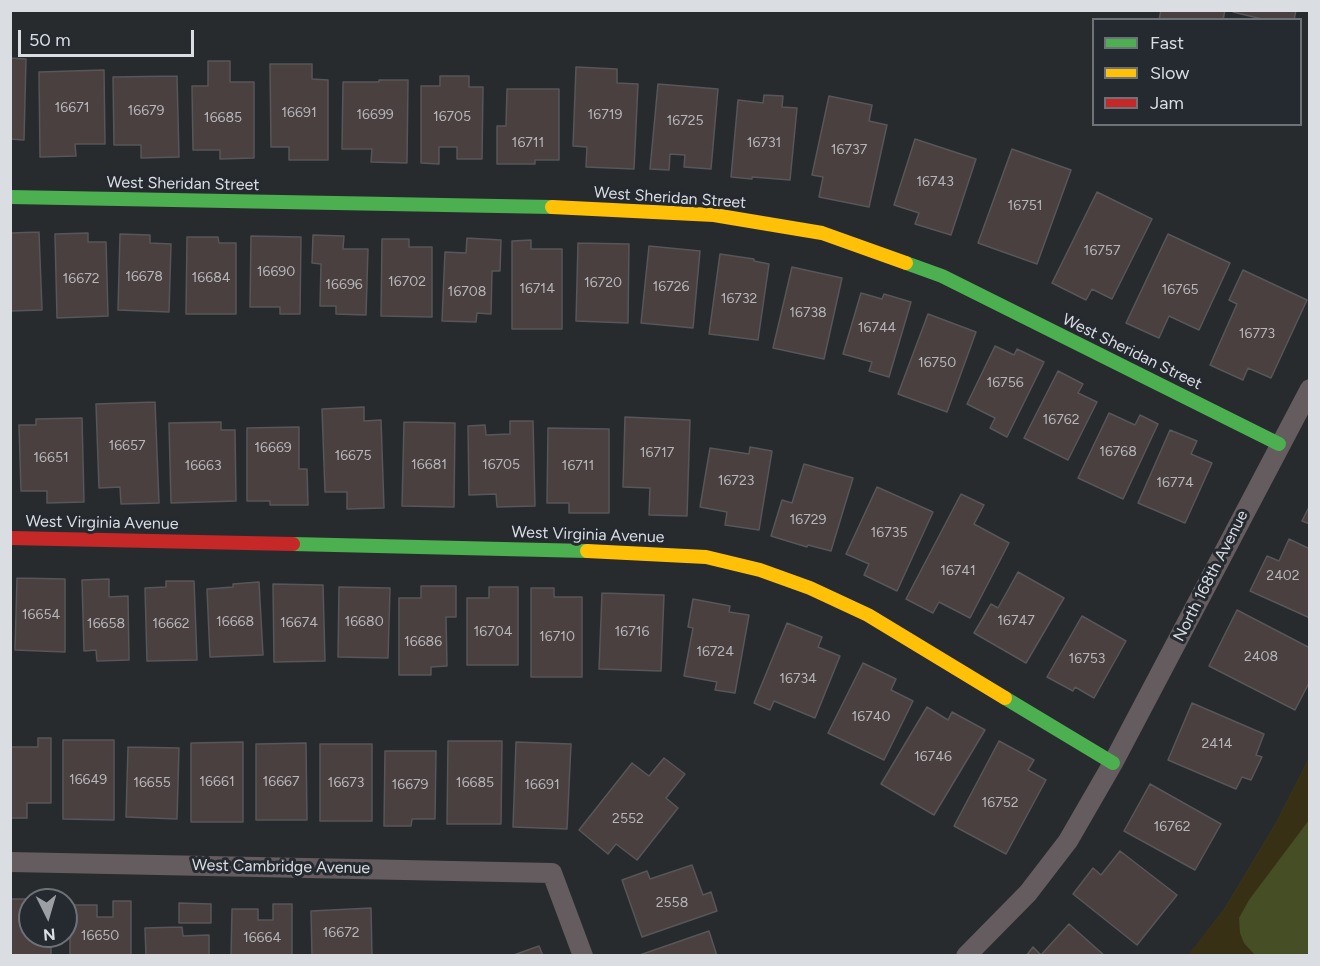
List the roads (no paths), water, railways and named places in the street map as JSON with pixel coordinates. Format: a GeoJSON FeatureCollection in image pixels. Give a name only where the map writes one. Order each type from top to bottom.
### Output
{"type":"FeatureCollection","features":[{"type":"Feature","properties":{"kind":"street","name":"West Sheridan Street"},"geometry":{"type":"LineString","coordinates":[[10,197],[570,207],[714,215],[822,233],[942,276],[1279,444]]}},
{"type":"Feature","properties":{"kind":"street","name":"North 168th Avenue"},"geometry":{"type":"LineString","coordinates":[[966,956],[1028,893],[1068,841],[1113,763],[1310,389]]}},
{"type":"Feature","properties":{"kind":"street","name":"West Virginia Avenue"},"geometry":{"type":"LineString","coordinates":[[10,538],[610,551],[706,557],[760,570],[810,588],[868,615],[1113,763]]}},
{"type":"Feature","properties":{"kind":"street","name":"West Cambridge Avenue"},"geometry":{"type":"LineString","coordinates":[[10,862],[552,873],[584,956]]}}]}
